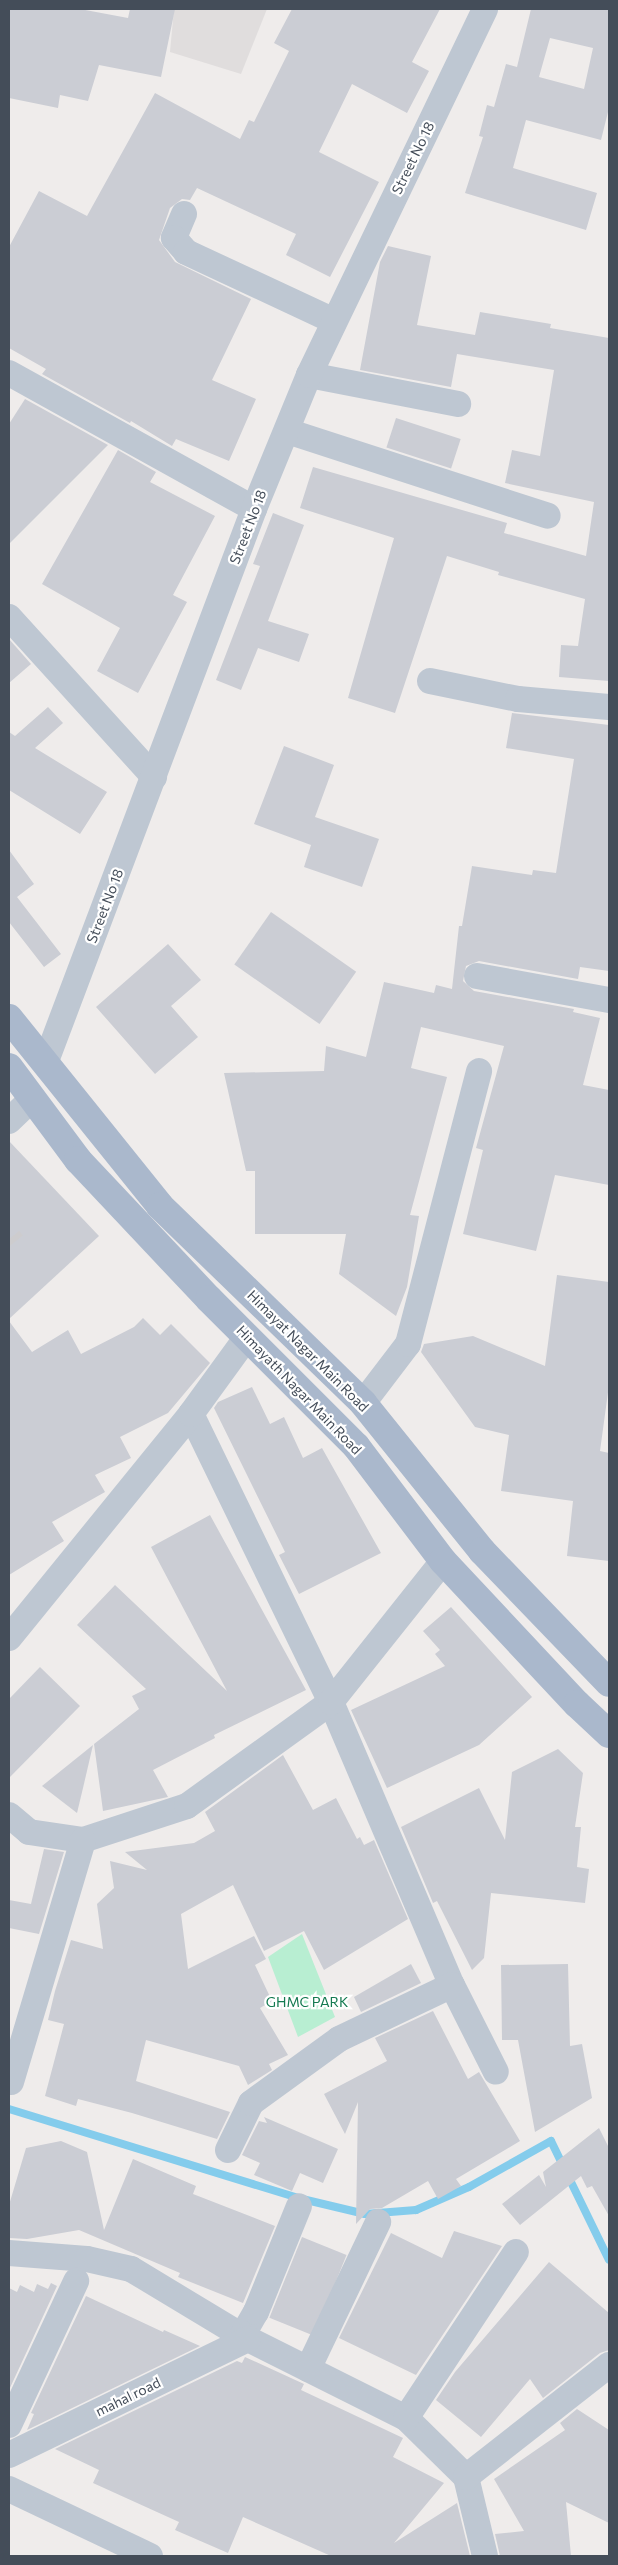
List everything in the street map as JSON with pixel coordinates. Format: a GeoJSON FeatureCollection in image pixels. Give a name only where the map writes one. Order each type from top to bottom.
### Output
{"type":"FeatureCollection","features":[{"type":"Feature","properties":{"kind":"main road","name":"Himayat Nagar Main Road"},"geometry":{"type":"LineString","coordinates":[[9,1018],[46,1061],[160,1206],[363,1403],[482,1550],[609,1683]]}},
{"type":"Feature","properties":{"kind":"main road","name":"Himayath Nagar Main Road"},"geometry":{"type":"LineString","coordinates":[[9,1067],[78,1160],[247,1337],[356,1446],[443,1561],[576,1704],[609,1734]]}},
{"type":"Feature","properties":{"kind":"street","name":"Street No 18"},"geometry":{"type":"LineString","coordinates":[[46,1061],[254,509],[309,375],[485,9]]}},
{"type":"Feature","properties":{"kind":"street"},"geometry":{"type":"LineString","coordinates":[[184,214],[174,238],[186,252],[334,321]]}},
{"type":"Feature","properties":{"kind":"street"},"geometry":{"type":"LineString","coordinates":[[9,373],[254,509]]}},
{"type":"Feature","properties":{"kind":"street"},"geometry":{"type":"LineString","coordinates":[[309,375],[458,404]]}},
{"type":"Feature","properties":{"kind":"street"},"geometry":{"type":"LineString","coordinates":[[286,431],[548,516]]}},
{"type":"Feature","properties":{"kind":"street"},"geometry":{"type":"LineString","coordinates":[[9,617],[154,777]]}},
{"type":"Feature","properties":{"kind":"street"},"geometry":{"type":"LineString","coordinates":[[430,681],[518,699],[609,707]]}},
{"type":"Feature","properties":{"kind":"street"},"geometry":{"type":"LineString","coordinates":[[477,976],[609,1000]]}},
{"type":"Feature","properties":{"kind":"street"},"geometry":{"type":"LineString","coordinates":[[363,1403],[408,1344],[479,1071]]}},
{"type":"Feature","properties":{"kind":"street"},"geometry":{"type":"LineString","coordinates":[[9,1121],[33,1098]]}},
{"type":"Feature","properties":{"kind":"street"},"geometry":{"type":"LineString","coordinates":[[9,1638],[192,1414],[247,1337]]}},
{"type":"Feature","properties":{"kind":"street"},"geometry":{"type":"LineString","coordinates":[[192,1414],[331,1702],[452,1985],[496,2072]]}},
{"type":"Feature","properties":{"kind":"street"},"geometry":{"type":"LineString","coordinates":[[9,1815],[29,1832],[83,1840],[187,1806],[331,1702],[443,1561]]}},
{"type":"Feature","properties":{"kind":"street"},"geometry":{"type":"LineString","coordinates":[[11,2082],[19,2019],[83,1840]]}},
{"type":"Feature","properties":{"kind":"street"},"geometry":{"type":"LineString","coordinates":[[228,2150],[251,2104],[339,2039],[452,1985]]}},
{"type":"Feature","properties":{"kind":"street"},"geometry":{"type":"LineString","coordinates":[[245,2337],[299,2206]]}},
{"type":"Feature","properties":{"kind":"street"},"geometry":{"type":"LineString","coordinates":[[308,2369],[378,2222]]}},
{"type":"Feature","properties":{"kind":"street"},"geometry":{"type":"LineString","coordinates":[[406,2418],[516,2252]]}},
{"type":"Feature","properties":{"kind":"street"},"geometry":{"type":"LineString","coordinates":[[9,2254],[87,2259],[131,2269],[245,2337],[406,2418],[466,2477],[485,2556]]}},
{"type":"Feature","properties":{"kind":"street"},"geometry":{"type":"LineString","coordinates":[[9,2425],[76,2280]]}},
{"type":"Feature","properties":{"kind":"street","name":"mahal road"},"geometry":{"type":"LineString","coordinates":[[9,2455],[245,2337]]}},
{"type":"Feature","properties":{"kind":"street"},"geometry":{"type":"LineString","coordinates":[[466,2477],[609,2365]]}},
{"type":"Feature","properties":{"kind":"street"},"geometry":{"type":"LineString","coordinates":[[9,2489],[139,2551]]}},
{"type":"Feature","properties":{"kind":"shaded area"},"geometry":{"type":"Polygon","coordinates":[[[174,9],[267,9],[241,74],[170,52],[174,9]]]}},
{"type":"Feature","properties":{"kind":"green space","name":"GHMC PARK"},"geometry":{"type":"Polygon","coordinates":[[[302,1934],[335,2017],[298,2037],[268,1957],[302,1934]]]}},
{"type":"Feature","properties":{"kind":"building"},"geometry":{"type":"Polygon","coordinates":[[[9,9],[80,9],[128,18],[130,9],[175,9],[161,77],[99,65],[88,101],[60,95],[58,108],[9,98],[9,9]]]}},
{"type":"Feature","properties":{"kind":"building"},"geometry":{"type":"Polygon","coordinates":[[[292,9],[440,9],[412,62],[429,71],[407,113],[352,84],[319,152],[379,182],[330,277],[286,255],[296,234],[197,188],[190,200],[182,199],[170,208],[159,240],[175,262],[251,299],[212,380],[256,399],[229,461],[176,439],[172,446],[131,421],[130,423],[42,374],[46,369],[9,348],[9,247],[39,191],[87,216],[155,93],[240,139],[249,120],[254,122],[289,51],[274,43],[292,9]]]}},
{"type":"Feature","properties":{"kind":"building"},"geometry":{"type":"Polygon","coordinates":[[[531,9],[609,9],[609,108],[601,140],[526,120],[513,168],[597,193],[586,230],[465,193],[483,137],[479,136],[487,105],[494,107],[506,64],[517,67],[531,9]],[[550,38],[539,77],[584,89],[593,48],[550,38]]]}},
{"type":"Feature","properties":{"kind":"building"},"geometry":{"type":"Polygon","coordinates":[[[388,246],[431,256],[417,325],[475,335],[480,312],[551,324],[550,328],[609,338],[609,681],[559,677],[561,645],[578,646],[585,599],[498,575],[499,572],[447,556],[395,713],[348,698],[394,538],[300,508],[313,467],[507,523],[504,533],[586,556],[594,502],[505,483],[512,450],[540,456],[554,370],[457,354],[451,387],[360,370],[380,262],[388,246]]]}},
{"type":"Feature","properties":{"kind":"building"},"geometry":{"type":"Polygon","coordinates":[[[25,399],[108,445],[9,544],[9,424],[25,399]]]}},
{"type":"Feature","properties":{"kind":"building"},"geometry":{"type":"Polygon","coordinates":[[[396,418],[461,439],[451,468],[386,447],[396,418]]]}},
{"type":"Feature","properties":{"kind":"building"},"geometry":{"type":"Polygon","coordinates":[[[118,450],[156,472],[150,482],[215,516],[173,595],[187,602],[138,693],[97,671],[120,628],[42,584],[118,450]]]}},
{"type":"Feature","properties":{"kind":"building"},"geometry":{"type":"Polygon","coordinates":[[[273,513],[304,525],[268,621],[309,634],[299,662],[258,648],[241,690],[216,680],[260,566],[253,564],[273,513]]]}},
{"type":"Feature","properties":{"kind":"building"},"geometry":{"type":"Polygon","coordinates":[[[9,639],[31,664],[9,683],[9,639]]]}},
{"type":"Feature","properties":{"kind":"building"},"geometry":{"type":"Polygon","coordinates":[[[48,707],[63,723],[35,748],[107,792],[80,834],[9,790],[9,732],[15,736],[48,707]]]}},
{"type":"Feature","properties":{"kind":"building"},"geometry":{"type":"Polygon","coordinates":[[[512,713],[609,725],[609,971],[580,967],[578,979],[479,961],[466,966],[463,981],[474,991],[574,1009],[573,1012],[600,1018],[583,1085],[609,1090],[609,1185],[555,1175],[536,1251],[463,1234],[483,1150],[476,1148],[504,1046],[421,1027],[411,1068],[447,1077],[410,1215],[419,1216],[407,1287],[396,1316],[339,1274],[346,1234],[255,1234],[255,1171],[246,1171],[224,1073],[324,1071],[326,1046],[366,1057],[384,982],[434,993],[436,985],[452,989],[459,926],[462,926],[472,866],[532,875],[533,870],[556,873],[574,759],[506,748],[512,713]]]}},
{"type":"Feature","properties":{"kind":"building"},"geometry":{"type":"Polygon","coordinates":[[[284,746],[334,765],[315,817],[379,839],[362,887],[304,867],[311,845],[254,824],[284,746]]]}},
{"type":"Feature","properties":{"kind":"building"},"geometry":{"type":"Polygon","coordinates":[[[9,850],[34,884],[17,897],[61,954],[44,967],[9,922],[9,850]]]}},
{"type":"Feature","properties":{"kind":"building"},"geometry":{"type":"Polygon","coordinates":[[[271,912],[356,972],[319,1024],[234,964],[271,912]]]}},
{"type":"Feature","properties":{"kind":"building"},"geometry":{"type":"Polygon","coordinates":[[[168,944],[201,980],[171,1006],[198,1037],[155,1074],[96,1007],[168,944]]]}},
{"type":"Feature","properties":{"kind":"building"},"geometry":{"type":"Polygon","coordinates":[[[9,1141],[99,1236],[9,1319],[9,1141]]]}},
{"type":"Feature","properties":{"kind":"building"},"geometry":{"type":"Polygon","coordinates":[[[557,1275],[609,1282],[609,1385],[600,1451],[609,1453],[609,1561],[567,1556],[573,1501],[501,1491],[509,1435],[475,1427],[421,1352],[424,1344],[473,1336],[545,1366],[557,1275]]]}},
{"type":"Feature","properties":{"kind":"building"},"geometry":{"type":"Polygon","coordinates":[[[143,1318],[160,1335],[171,1324],[210,1363],[168,1413],[120,1437],[131,1458],[95,1475],[105,1492],[52,1522],[64,1541],[9,1575],[9,1321],[32,1352],[68,1330],[81,1354],[134,1327],[143,1318]]]}},
{"type":"Feature","properties":{"kind":"building"},"geometry":{"type":"Polygon","coordinates":[[[252,1387],[270,1424],[284,1417],[303,1458],[322,1448],[381,1553],[299,1594],[279,1555],[285,1552],[214,1408],[218,1402],[252,1387]]]}},
{"type":"Feature","properties":{"kind":"building"},"geometry":{"type":"Polygon","coordinates":[[[210,1515],[306,1690],[214,1735],[215,1738],[153,1770],[168,1797],[103,1811],[94,1744],[139,1709],[132,1696],[146,1689],[77,1625],[115,1585],[227,1691],[151,1547],[210,1515]]]}},
{"type":"Feature","properties":{"kind":"building"},"geometry":{"type":"Polygon","coordinates":[[[451,1607],[532,1697],[479,1745],[387,1788],[351,1710],[445,1666],[435,1654],[440,1650],[423,1631],[451,1607]]]}},
{"type":"Feature","properties":{"kind":"building"},"geometry":{"type":"Polygon","coordinates":[[[40,1667],[80,1706],[9,1778],[9,1699],[40,1667]]]}},
{"type":"Feature","properties":{"kind":"building"},"geometry":{"type":"Polygon","coordinates":[[[93,1745],[83,1788],[77,1813],[42,1786],[93,1745]]]}},
{"type":"Feature","properties":{"kind":"building"},"geometry":{"type":"Polygon","coordinates":[[[558,1749],[583,1773],[575,1827],[581,1827],[577,1867],[589,1869],[585,1903],[491,1893],[484,1958],[472,1970],[437,1901],[433,1903],[401,1827],[479,1788],[505,1840],[512,1772],[558,1749]]]}},
{"type":"Feature","properties":{"kind":"building"},"geometry":{"type":"Polygon","coordinates":[[[283,1755],[313,1810],[336,1798],[357,1839],[360,1837],[364,1845],[374,1840],[408,1919],[324,1970],[304,1931],[264,1951],[233,1885],[181,1914],[188,1969],[254,1936],[266,1959],[255,1965],[272,2001],[260,2008],[288,2055],[269,2064],[272,2070],[248,2085],[239,2066],[146,2040],[136,2081],[230,2112],[217,2139],[78,2099],[76,2106],[45,2096],[64,2024],[48,2020],[55,1991],[71,1940],[103,1949],[97,1904],[114,1888],[110,1861],[147,1870],[125,1852],[194,1843],[215,1831],[205,1812],[283,1755]]]}},
{"type":"Feature","properties":{"kind":"building"},"geometry":{"type":"Polygon","coordinates":[[[44,1849],[64,1852],[39,1934],[9,1928],[9,1900],[31,1904],[44,1849]]]}},
{"type":"Feature","properties":{"kind":"building"},"geometry":{"type":"Polygon","coordinates":[[[411,1964],[421,1983],[361,2012],[354,1997],[411,1964]]]}},
{"type":"Feature","properties":{"kind":"building"},"geometry":{"type":"Polygon","coordinates":[[[568,1964],[570,2046],[582,2044],[592,2098],[535,2132],[518,2040],[502,2040],[501,1965],[568,1964]]]}},
{"type":"Feature","properties":{"kind":"building"},"geometry":{"type":"Polygon","coordinates":[[[433,2011],[468,2079],[479,2072],[520,2141],[456,2179],[461,2186],[438,2199],[428,2181],[382,2208],[370,2209],[356,2224],[358,2102],[345,2134],[324,2094],[387,2061],[375,2038],[433,2011]]]}},
{"type":"Feature","properties":{"kind":"building"},"geometry":{"type":"Polygon","coordinates":[[[264,2117],[338,2149],[323,2183],[300,2173],[292,2191],[254,2175],[260,2163],[242,2155],[259,2121],[267,2123],[264,2117]]]}},
{"type":"Feature","properties":{"kind":"building"},"geometry":{"type":"Polygon","coordinates":[[[599,2128],[609,2148],[609,2216],[592,2186],[587,2188],[581,2176],[520,2225],[502,2204],[539,2175],[546,2187],[543,2172],[599,2128]]]}},
{"type":"Feature","properties":{"kind":"building"},"geometry":{"type":"Polygon","coordinates":[[[61,2141],[87,2152],[104,2230],[133,2159],[196,2186],[193,2194],[275,2226],[243,2303],[178,2277],[180,2273],[79,2230],[27,2239],[9,2238],[9,2205],[26,2148],[61,2141]]]}},
{"type":"Feature","properties":{"kind":"building"},"geometry":{"type":"Polygon","coordinates":[[[454,2231],[502,2246],[416,2375],[339,2338],[391,2233],[442,2258],[454,2231]]]}},
{"type":"Feature","properties":{"kind":"building"},"geometry":{"type":"Polygon","coordinates":[[[302,2237],[347,2255],[314,2336],[269,2318],[302,2237]]]}},
{"type":"Feature","properties":{"kind":"building"},"geometry":{"type":"Polygon","coordinates":[[[549,2262],[609,2313],[609,2350],[600,2353],[543,2398],[530,2379],[481,2437],[436,2400],[455,2372],[549,2262]]]}},
{"type":"Feature","properties":{"kind":"building"},"geometry":{"type":"Polygon","coordinates":[[[51,2283],[57,2286],[9,2390],[9,2288],[17,2292],[20,2285],[34,2292],[37,2284],[48,2289],[51,2283]]]}},
{"type":"Feature","properties":{"kind":"building"},"geometry":{"type":"Polygon","coordinates":[[[86,2296],[163,2332],[164,2330],[200,2346],[27,2430],[34,2414],[31,2413],[86,2296]]]}},
{"type":"Feature","properties":{"kind":"building"},"geometry":{"type":"Polygon","coordinates":[[[245,2357],[304,2384],[301,2390],[403,2438],[393,2457],[444,2483],[394,2543],[457,2503],[470,2556],[331,2556],[243,2517],[228,2553],[175,2530],[179,2522],[93,2483],[99,2470],[55,2449],[237,2361],[242,2363],[245,2357]]]}},
{"type":"Feature","properties":{"kind":"building"},"geometry":{"type":"Polygon","coordinates":[[[577,2409],[609,2430],[609,2523],[566,2502],[571,2556],[500,2556],[495,2534],[524,2531],[494,2479],[565,2430],[560,2423],[577,2409]]]}},
{"type":"Feature","properties":{"kind":"waterway"},"geometry":{"type":"LineString","coordinates":[[9,2109],[298,2198],[365,2214],[416,2210],[469,2187],[551,2141],[609,2260]]}},
{"type":"Feature","properties":{"kind":"tunnel"},"geometry":{"type":"LineString","coordinates":[[9,1239],[13,1244]]}}]}
